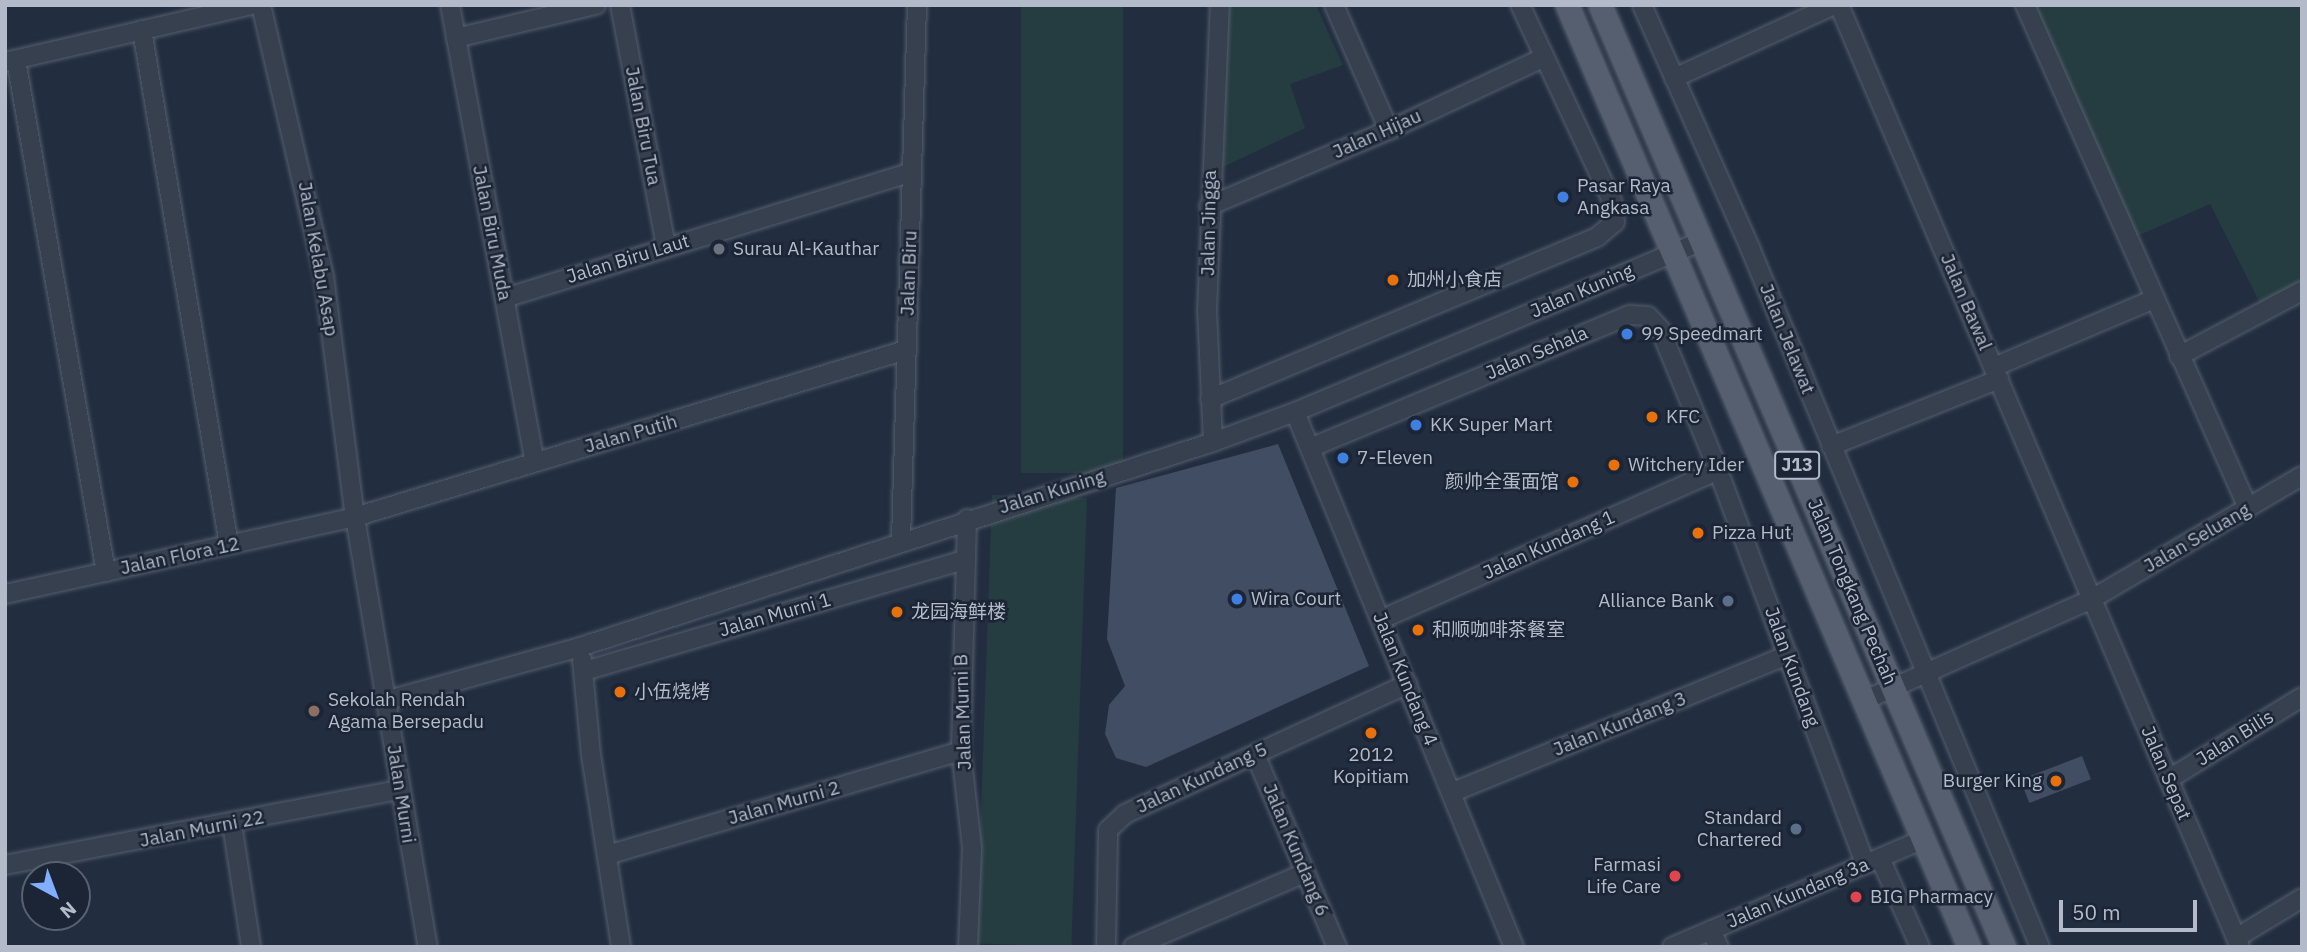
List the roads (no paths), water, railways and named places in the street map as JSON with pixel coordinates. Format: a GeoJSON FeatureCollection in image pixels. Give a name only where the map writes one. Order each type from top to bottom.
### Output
{"type":"FeatureCollection","features":[{"type":"Feature","properties":{"kind":"main road","name":"Jalan Tongkang Pechah"},"geometry":{"type":"LineString","coordinates":[[1567,5],[1675,252],[1969,947]]}},
{"type":"Feature","properties":{"kind":"main road","name":"Jalan Tongkang Pechah"},"geometry":{"type":"LineString","coordinates":[[1600,5],[2004,947]]}},
{"type":"Feature","properties":{"kind":"street"},"geometry":{"type":"LineString","coordinates":[[106,572],[10,61],[251,5]]}},
{"type":"Feature","properties":{"kind":"street","name":"Jalan Kelabu Asap"},"geometry":{"type":"LineString","coordinates":[[261,5],[324,276],[355,517]]}},
{"type":"Feature","properties":{"kind":"street","name":"Jalan Biru Muda"},"geometry":{"type":"LineString","coordinates":[[450,5],[535,462]]}},
{"type":"Feature","properties":{"kind":"street"},"geometry":{"type":"LineString","coordinates":[[456,38],[596,5]]}},
{"type":"Feature","properties":{"kind":"street","name":"Jalan Biru Tua"},"geometry":{"type":"LineString","coordinates":[[620,5],[666,247]]}},
{"type":"Feature","properties":{"kind":"street","name":"Jalan Biru"},"geometry":{"type":"LineString","coordinates":[[901,540],[918,5]]}},
{"type":"Feature","properties":{"kind":"street","name":"Jalan Jingga"},"geometry":{"type":"LineString","coordinates":[[1213,442],[1210,399],[1209,206],[1220,5]]}},
{"type":"Feature","properties":{"kind":"street"},"geometry":{"type":"LineString","coordinates":[[1334,5],[1389,130]]}},
{"type":"Feature","properties":{"kind":"street"},"geometry":{"type":"LineString","coordinates":[[1210,399],[1609,229],[1616,214],[1612,201],[1520,5]]}},
{"type":"Feature","properties":{"kind":"street","name":"Jalan Jelawat"},"geometry":{"type":"LineString","coordinates":[[1642,5],[1831,446],[2040,947]]}},
{"type":"Feature","properties":{"kind":"street"},"geometry":{"type":"LineString","coordinates":[[1674,78],[1836,5]]}},
{"type":"Feature","properties":{"kind":"street","name":"Jalan Bawal"},"geometry":{"type":"LineString","coordinates":[[1836,5],[2092,599]]}},
{"type":"Feature","properties":{"kind":"street"},"geometry":{"type":"LineString","coordinates":[[2025,5],[2248,508]]}},
{"type":"Feature","properties":{"kind":"street"},"geometry":{"type":"LineString","coordinates":[[142,30],[229,545]]}},
{"type":"Feature","properties":{"kind":"street","name":"Jalan Hijau"},"geometry":{"type":"LineString","coordinates":[[1209,206],[1389,130],[1543,58]]}},
{"type":"Feature","properties":{"kind":"street","name":"Jalan Biru Laut"},"geometry":{"type":"LineString","coordinates":[[505,298],[912,172]]}},
{"type":"Feature","properties":{"kind":"street","name":"Jalan Kuning"},"geometry":{"type":"LineString","coordinates":[[388,700],[580,647],[901,540],[1213,442],[1295,412],[1701,241]]}},
{"type":"Feature","properties":{"kind":"street"},"geometry":{"type":"LineString","coordinates":[[2179,356],[2302,291]]}},
{"type":"Feature","properties":{"kind":"street"},"geometry":{"type":"LineString","coordinates":[[1831,446],[2154,299]]}},
{"type":"Feature","properties":{"kind":"street","name":"Jalan Sehala"},"geometry":{"type":"LineString","coordinates":[[1310,448],[1629,315],[1648,316],[1660,329],[1718,470]]}},
{"type":"Feature","properties":{"kind":"street","name":"Jalan Putih"},"geometry":{"type":"LineString","coordinates":[[355,517],[906,350]]}},
{"type":"Feature","properties":{"kind":"street","name":"Jalan Kundang 4"},"geometry":{"type":"LineString","coordinates":[[1295,412],[1514,947]]}},
{"type":"Feature","properties":{"kind":"street","name":"Jalan Kundang 1"},"geometry":{"type":"LineString","coordinates":[[1380,620],[1718,470]]}},
{"type":"Feature","properties":{"kind":"street","name":"Jalan Kundang"},"geometry":{"type":"LineString","coordinates":[[1718,470],[1788,655],[1873,861],[1920,947]]}},
{"type":"Feature","properties":{"kind":"street","name":"Jalan Seluang"},"geometry":{"type":"LineString","coordinates":[[1865,700],[2092,599],[2302,476]]}},
{"type":"Feature","properties":{"kind":"street","name":"Jalan Flora 12"},"geometry":{"type":"LineString","coordinates":[[5,594],[355,517]]}},
{"type":"Feature","properties":{"kind":"street","name":"Jalan Murni"},"geometry":{"type":"LineString","coordinates":[[355,517],[388,700],[398,790],[428,947]]}},
{"type":"Feature","properties":{"kind":"street","name":"Jalan Murni B"},"geometry":{"type":"LineString","coordinates":[[967,519],[961,751],[972,848],[968,944]]}},
{"type":"Feature","properties":{"kind":"street","name":"Jalan Murni 1"},"geometry":{"type":"LineString","coordinates":[[584,671],[966,559]]}},
{"type":"Feature","properties":{"kind":"street","name":"Jalan Sepat"},"geometry":{"type":"LineString","coordinates":[[2092,599],[2238,942]]}},
{"type":"Feature","properties":{"kind":"street"},"geometry":{"type":"LineString","coordinates":[[580,647],[621,947]]}},
{"type":"Feature","properties":{"kind":"street","name":"Jalan Kundang 3"},"geometry":{"type":"LineString","coordinates":[[1451,793],[1788,655]]}},
{"type":"Feature","properties":{"kind":"street","name":"Jalan Kundang 5"},"geometry":{"type":"LineString","coordinates":[[1105,947],[1108,830],[1146,803],[1407,684]]}},
{"type":"Feature","properties":{"kind":"street","name":"Jalan Bilis"},"geometry":{"type":"LineString","coordinates":[[2169,779],[2302,696]]}},
{"type":"Feature","properties":{"kind":"street","name":"Jalan Murni 2"},"geometry":{"type":"LineString","coordinates":[[607,855],[961,751]]}},
{"type":"Feature","properties":{"kind":"street","name":"Jalan Kundang 6"},"geometry":{"type":"LineString","coordinates":[[1255,754],[1337,947]]}},
{"type":"Feature","properties":{"kind":"street","name":"Jalan Murni 22"},"geometry":{"type":"LineString","coordinates":[[5,865],[232,824],[398,790]]}},
{"type":"Feature","properties":{"kind":"street"},"geometry":{"type":"LineString","coordinates":[[232,824],[251,947]]}},
{"type":"Feature","properties":{"kind":"street","name":"Jalan Kundang 3a"},"geometry":{"type":"LineString","coordinates":[[1672,947],[1924,839]]}},
{"type":"Feature","properties":{"kind":"street"},"geometry":{"type":"LineString","coordinates":[[1133,947],[1305,873]]}},
{"type":"Feature","properties":{"kind":"street"},"geometry":{"type":"LineString","coordinates":[[2238,942],[2302,898]]}},
{"type":"Feature","properties":{"kind":"street"},"geometry":{"type":"LineString","coordinates":[[1711,930],[1719,947]]}},
{"type":"Feature","properties":{"kind":"street"},"geometry":{"type":"LineString","coordinates":[[950,947],[968,944]]}},
{"type":"Feature","properties":{"kind":"place","name":"Pasar Raya Angkasa"},"geometry":{"type":"Point","coordinates":[1563,197]}},
{"type":"Feature","properties":{"kind":"place","name":"Surau Al-Kauthar"},"geometry":{"type":"Point","coordinates":[719,249]}},
{"type":"Feature","properties":{"kind":"place","name":"加州小食店"},"geometry":{"type":"Point","coordinates":[1393,280]}},
{"type":"Feature","properties":{"kind":"place","name":"99 Speedmart"},"geometry":{"type":"Point","coordinates":[1627,334]}},
{"type":"Feature","properties":{"kind":"place","name":"KFC"},"geometry":{"type":"Point","coordinates":[1652,417]}},
{"type":"Feature","properties":{"kind":"place","name":"KK Super Mart"},"geometry":{"type":"Point","coordinates":[1416,425]}},
{"type":"Feature","properties":{"kind":"place","name":"7-Eleven"},"geometry":{"type":"Point","coordinates":[1343,458]}},
{"type":"Feature","properties":{"kind":"place","name":"Witchery Ider"},"geometry":{"type":"Point","coordinates":[1614,465]}},
{"type":"Feature","properties":{"kind":"place","name":"颜帅全蛋面馆"},"geometry":{"type":"Point","coordinates":[1573,482]}},
{"type":"Feature","properties":{"kind":"place","name":"Pizza Hut"},"geometry":{"type":"Point","coordinates":[1698,533]}},
{"type":"Feature","properties":{"kind":"place","name":"Wira Court"},"geometry":{"type":"Point","coordinates":[1237,599]}},
{"type":"Feature","properties":{"kind":"place","name":"Alliance Bank"},"geometry":{"type":"Point","coordinates":[1728,601]}},
{"type":"Feature","properties":{"kind":"place","name":"龙园海鲜楼"},"geometry":{"type":"Point","coordinates":[897,612]}},
{"type":"Feature","properties":{"kind":"place","name":"和顺咖啡茶餐室"},"geometry":{"type":"Point","coordinates":[1418,630]}},
{"type":"Feature","properties":{"kind":"place","name":"小伍烧烤"},"geometry":{"type":"Point","coordinates":[620,692]}},
{"type":"Feature","properties":{"kind":"place","name":"Sekolah Rendah Agama Bersepadu"},"geometry":{"type":"Point","coordinates":[314,711]}},
{"type":"Feature","properties":{"kind":"place","name":"2012 Kopitiam"},"geometry":{"type":"Point","coordinates":[1371,733]}},
{"type":"Feature","properties":{"kind":"place","name":"Burger King"},"geometry":{"type":"Point","coordinates":[2056,781]}},
{"type":"Feature","properties":{"kind":"place","name":"Standard Chartered"},"geometry":{"type":"Point","coordinates":[1796,829]}},
{"type":"Feature","properties":{"kind":"place","name":"Farmasi Life Care"},"geometry":{"type":"Point","coordinates":[1675,876]}},
{"type":"Feature","properties":{"kind":"place","name":"BIG Pharmacy"},"geometry":{"type":"Point","coordinates":[1856,897]}}]}
